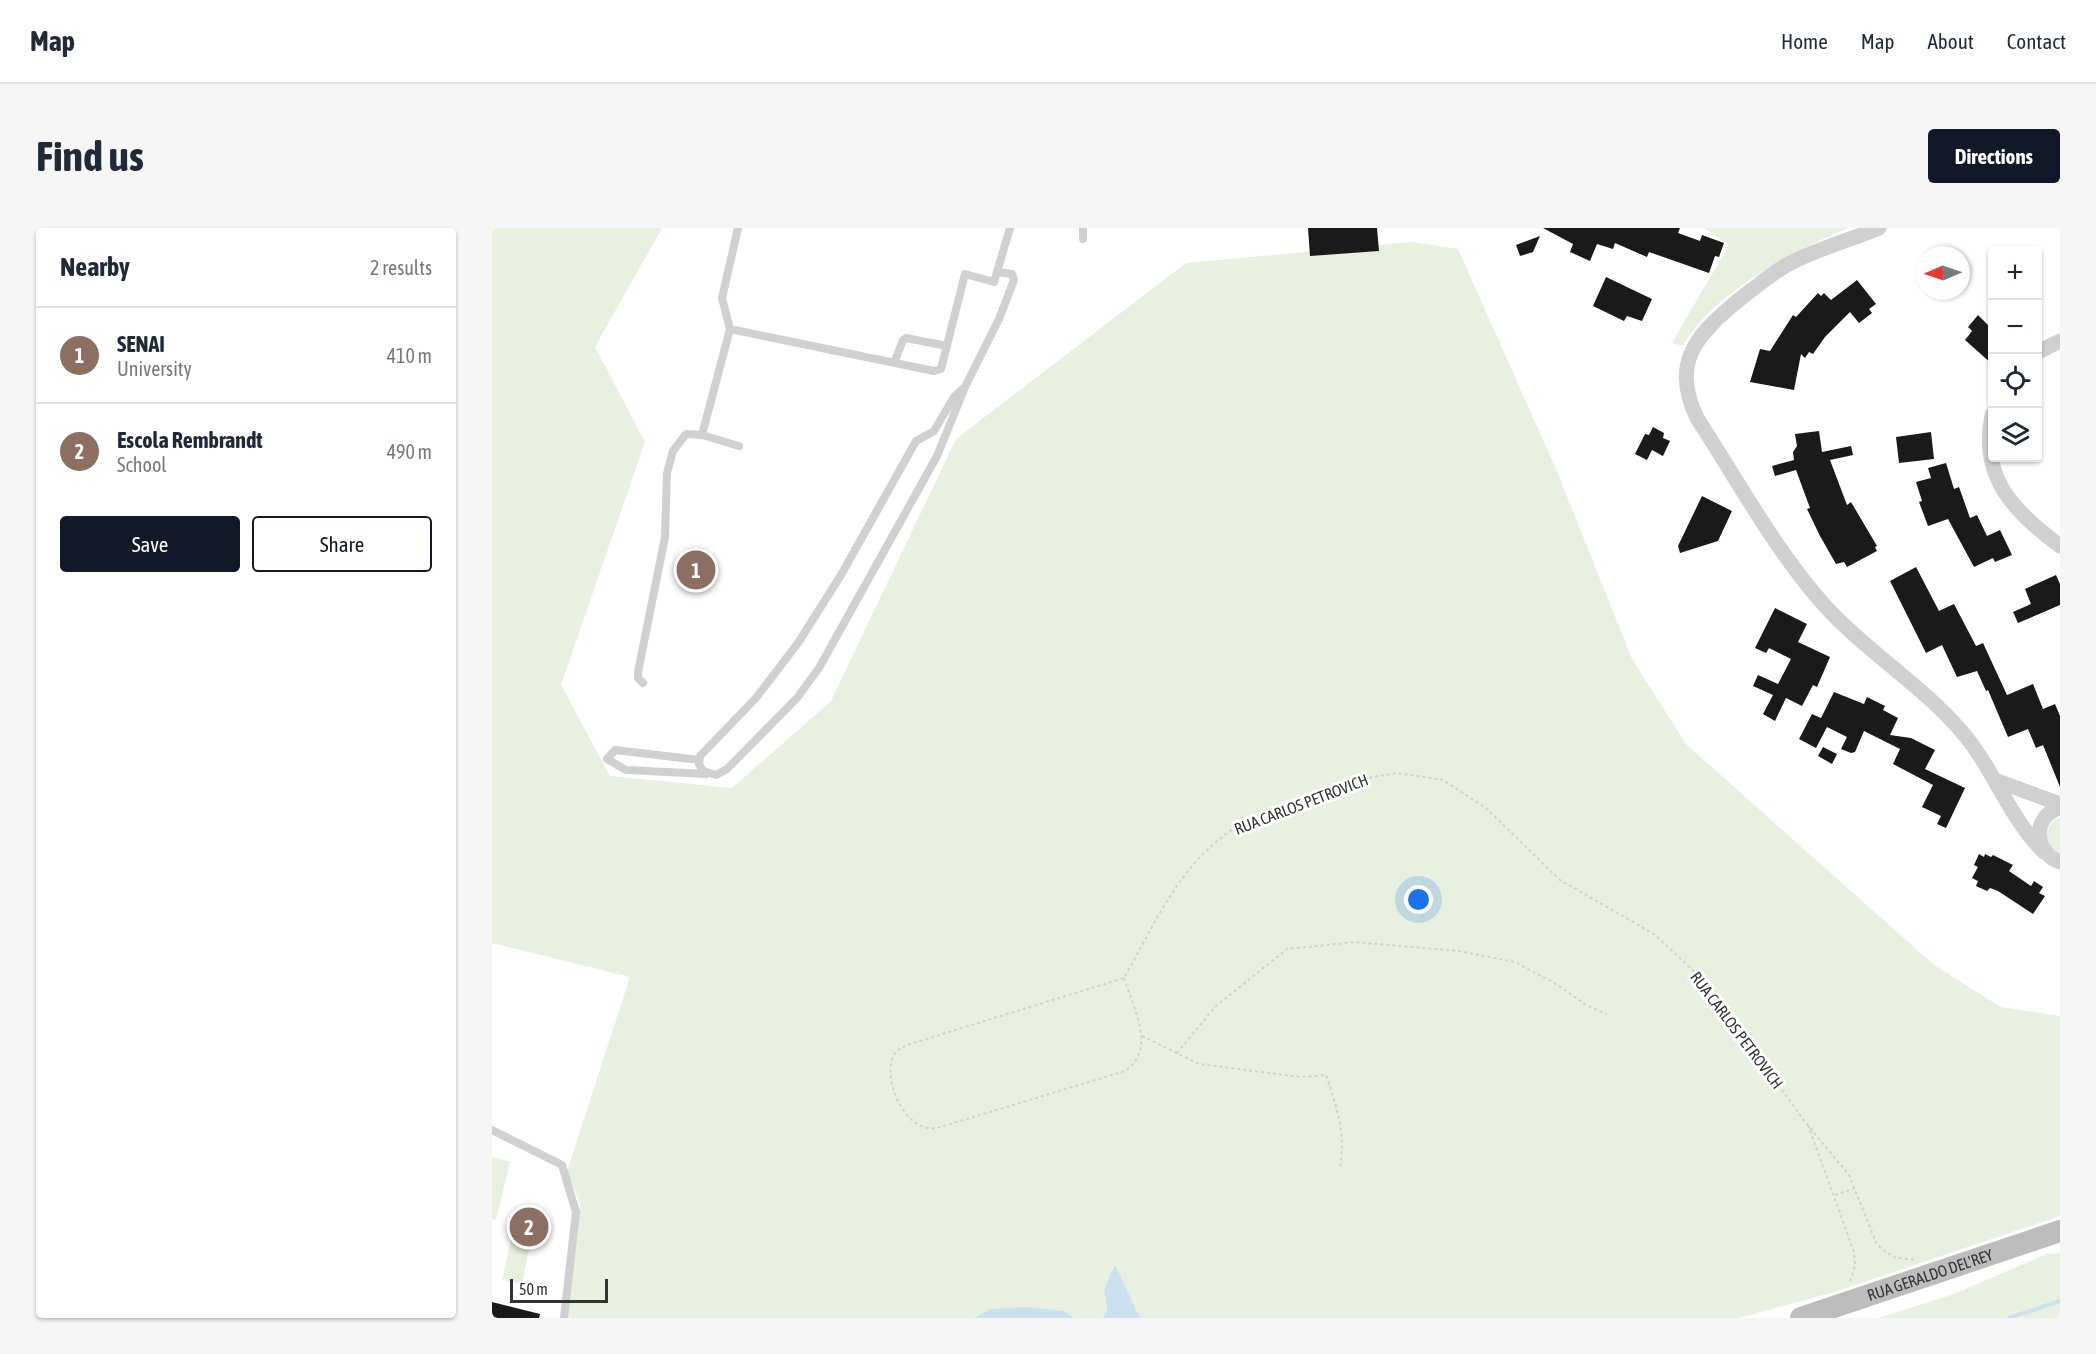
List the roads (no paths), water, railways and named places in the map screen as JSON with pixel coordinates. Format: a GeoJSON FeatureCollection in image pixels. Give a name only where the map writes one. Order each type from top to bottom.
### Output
{"type":"FeatureCollection","features":[{"type":"Feature","properties":{"kind":"main road","name":"RUA GERALDO DEL'REY"},"geometry":{"type":"LineString","coordinates":[[1801,1318],[2060,1231]]}},
{"type":"Feature","properties":{"kind":"street"},"geometry":{"type":"LineString","coordinates":[[1875,229],[1785,266],[1755,286],[1706,328],[1689,354],[1686,386],[1689,401],[1697,418],[1803,579],[1846,627],[1948,716],[1965,735],[1995,780],[2022,827],[2044,852],[2060,862]]}},
{"type":"Feature","properties":{"kind":"street"},"geometry":{"type":"LineString","coordinates":[[2042,350],[2060,341]]}},
{"type":"Feature","properties":{"kind":"street"},"geometry":{"type":"LineString","coordinates":[[1993,462],[1994,471],[2018,513],[2060,546]]}},
{"type":"Feature","properties":{"kind":"street"},"geometry":{"type":"LineString","coordinates":[[1995,780],[2060,806]]}},
{"type":"Feature","properties":{"kind":"street"},"geometry":{"type":"LineString","coordinates":[[2044,852],[2040,844],[2039,828],[2048,814],[2060,806]]}},
{"type":"Feature","properties":{"kind":"lane"},"geometry":{"type":"LineString","coordinates":[[702,435],[730,329],[722,298],[738,228]]}},
{"type":"Feature","properties":{"kind":"lane"},"geometry":{"type":"LineString","coordinates":[[730,329],[938,371],[941,369],[965,274],[991,282],[996,280],[1010,228]]}},
{"type":"Feature","properties":{"kind":"lane"},"geometry":{"type":"LineString","coordinates":[[1083,228],[1083,239]]}},
{"type":"Feature","properties":{"kind":"lane"},"geometry":{"type":"LineString","coordinates":[[699,760],[615,750],[607,759],[626,770],[716,775],[728,769],[797,698],[819,668],[937,456],[965,387],[999,319],[1014,280],[1012,274],[998,272]]}},
{"type":"Feature","properties":{"kind":"lane"},"geometry":{"type":"LineString","coordinates":[[894,363],[903,340],[906,338],[947,346]]}},
{"type":"Feature","properties":{"kind":"lane"},"geometry":{"type":"LineString","coordinates":[[699,760],[777,672],[841,575],[916,441],[934,432],[954,397],[965,387]]}},
{"type":"Feature","properties":{"kind":"lane"},"geometry":{"type":"LineString","coordinates":[[643,683],[638,678],[638,672],[665,537],[667,473],[680,439],[686,434],[702,435],[739,446]]}},
{"type":"Feature","properties":{"kind":"lane"},"geometry":{"type":"LineString","coordinates":[[699,760],[703,771],[716,775]]}},
{"type":"Feature","properties":{"kind":"lane"},"geometry":{"type":"LineString","coordinates":[[492,1130],[562,1165],[576,1212],[564,1318]]}},
{"type":"Feature","properties":{"kind":"water"},"geometry":{"type":"Polygon","coordinates":[[[1115,1264],[1140,1318],[1103,1318],[1107,1309],[1104,1289],[1115,1264]]]}},
{"type":"Feature","properties":{"kind":"water"},"geometry":{"type":"Polygon","coordinates":[[[1030,1307],[1064,1311],[1074,1318],[974,1318],[990,1309],[1030,1307]]]}},
{"type":"Feature","properties":{"kind":"waterway"},"geometry":{"type":"LineString","coordinates":[[2009,1318],[2060,1301]]}},
{"type":"Feature","properties":{"kind":"place","name":"SENAI"},"geometry":{"type":"Point","coordinates":[696,570]}},
{"type":"Feature","properties":{"kind":"place","name":"Escola Rembrandt"},"geometry":{"type":"Point","coordinates":[529,1227]}}]}
